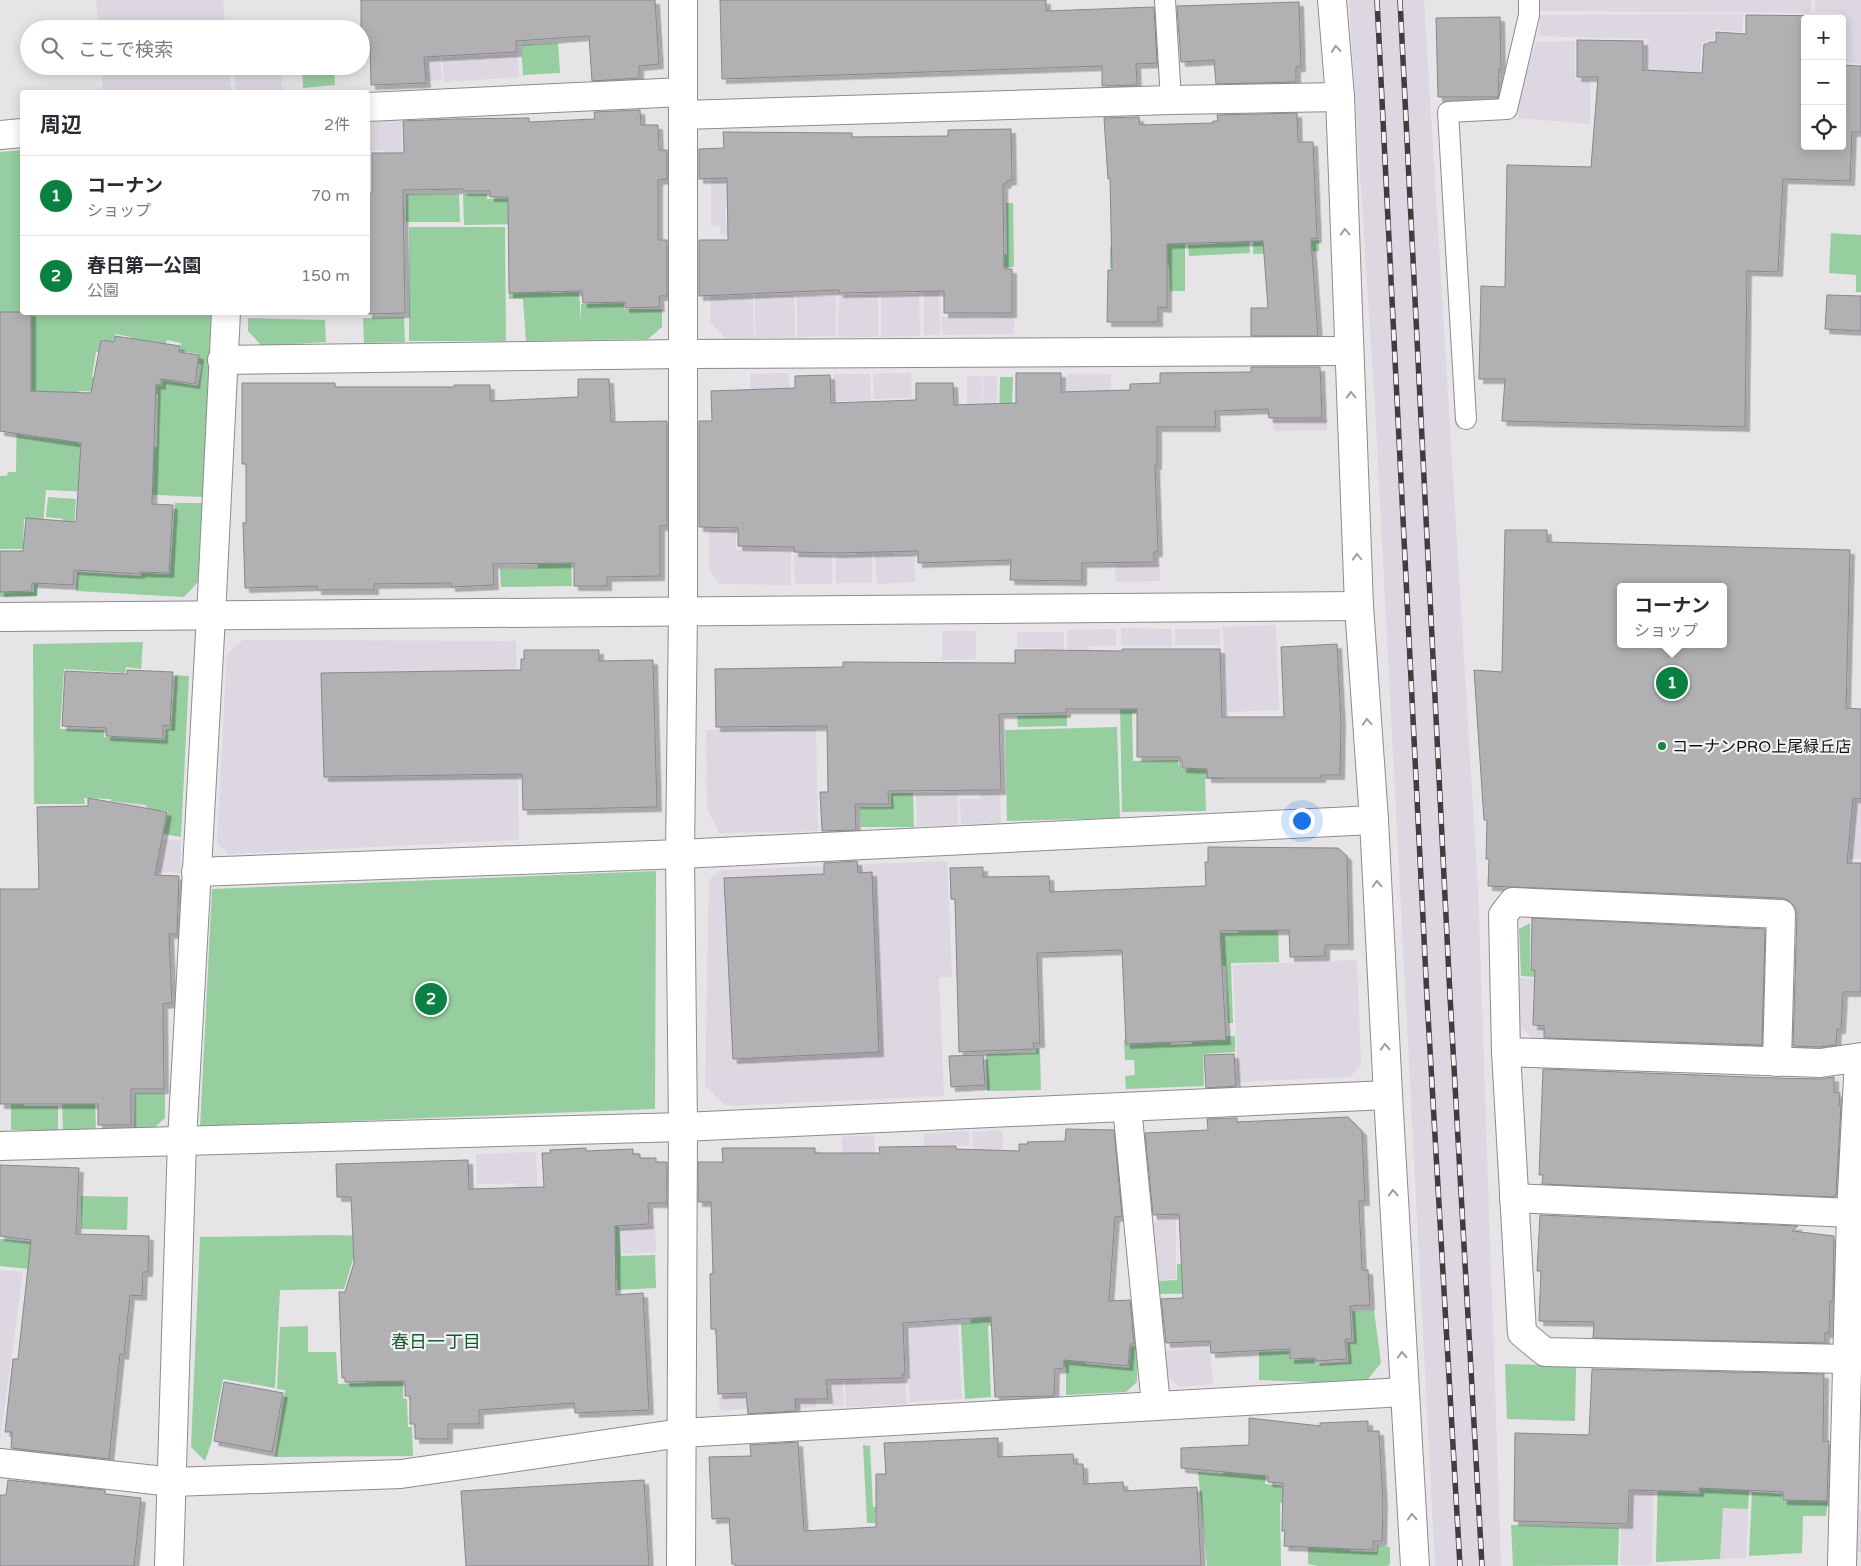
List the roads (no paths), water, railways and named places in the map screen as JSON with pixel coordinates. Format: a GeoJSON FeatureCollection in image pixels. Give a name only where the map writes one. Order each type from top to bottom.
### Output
{"type":"FeatureCollection","features":[{"type":"Feature","properties":{"kind":"street"},"geometry":{"type":"LineString","coordinates":[[681,1566],[683,1127],[680,854],[683,612],[683,0]]}},
{"type":"Feature","properties":{"kind":"street"},"geometry":{"type":"LineString","coordinates":[[1332,0],[1340,97],[1358,606],[1374,820],[1415,1566]]}},
{"type":"Feature","properties":{"kind":"street"},"geometry":{"type":"LineString","coordinates":[[370,107],[1340,97]]}},
{"type":"Feature","properties":{"kind":"street"},"geometry":{"type":"LineString","coordinates":[[0,135],[20,133]]}},
{"type":"Feature","properties":{"kind":"street"},"geometry":{"type":"LineString","coordinates":[[170,1566],[182,1140],[226,315]]}},
{"type":"Feature","properties":{"kind":"street"},"geometry":{"type":"LineString","coordinates":[[222,360],[682,354],[1349,351]]}},
{"type":"Feature","properties":{"kind":"street"},"geometry":{"type":"LineString","coordinates":[[0,617],[1358,606]]}},
{"type":"Feature","properties":{"kind":"street"},"geometry":{"type":"LineString","coordinates":[[196,872],[680,854],[1374,820]]}},
{"type":"Feature","properties":{"kind":"street"},"geometry":{"type":"LineString","coordinates":[[1777,1062],[1781,914],[1513,902],[1503,915],[1506,1052],[1522,1333],[1545,1352],[1847,1359]]}},
{"type":"Feature","properties":{"kind":"street"},"geometry":{"type":"LineString","coordinates":[[1506,1052],[1820,1063],[1860,1058],[1851,1213],[1842,1565]]}},
{"type":"Feature","properties":{"kind":"street"},"geometry":{"type":"LineString","coordinates":[[0,1146],[683,1127],[1388,1095]]}},
{"type":"Feature","properties":{"kind":"street"},"geometry":{"type":"LineString","coordinates":[[1127,1107],[1156,1405]]}},
{"type":"Feature","properties":{"kind":"street"},"geometry":{"type":"LineString","coordinates":[[1514,1198],[1851,1213]]}},
{"type":"Feature","properties":{"kind":"street"},"geometry":{"type":"LineString","coordinates":[[0,1463],[172,1482],[401,1474],[681,1434],[1404,1392]]}},
{"type":"Feature","properties":{"kind":"lane"},"geometry":{"type":"LineString","coordinates":[[1165,0],[1171,100]]}},
{"type":"Feature","properties":{"kind":"lane"},"geometry":{"type":"LineString","coordinates":[[1466,419],[1448,112],[1507,110],[1529,15],[1529,0]]}},
{"type":"Feature","properties":{"kind":"railway"},"geometry":{"type":"LineString","coordinates":[[1377,0],[1427,998],[1460,1566]]}},
{"type":"Feature","properties":{"kind":"railway"},"geometry":{"type":"LineString","coordinates":[[1400,0],[1450,996],[1482,1566]]}},
{"type":"Feature","properties":{"kind":"place","name":"コーナン"},"geometry":{"type":"Point","coordinates":[1672,683]}},
{"type":"Feature","properties":{"kind":"place","name":"コーナンPRO上尾緑丘店"},"geometry":{"type":"Point","coordinates":[1662,746]}},
{"type":"Feature","properties":{"kind":"place","name":"春日第一公園"},"geometry":{"type":"Point","coordinates":[431,999]}},
{"type":"Feature","properties":{"kind":"district","name":"春日一丁目"},"geometry":{"type":"Point","coordinates":[436,1342]}}]}
